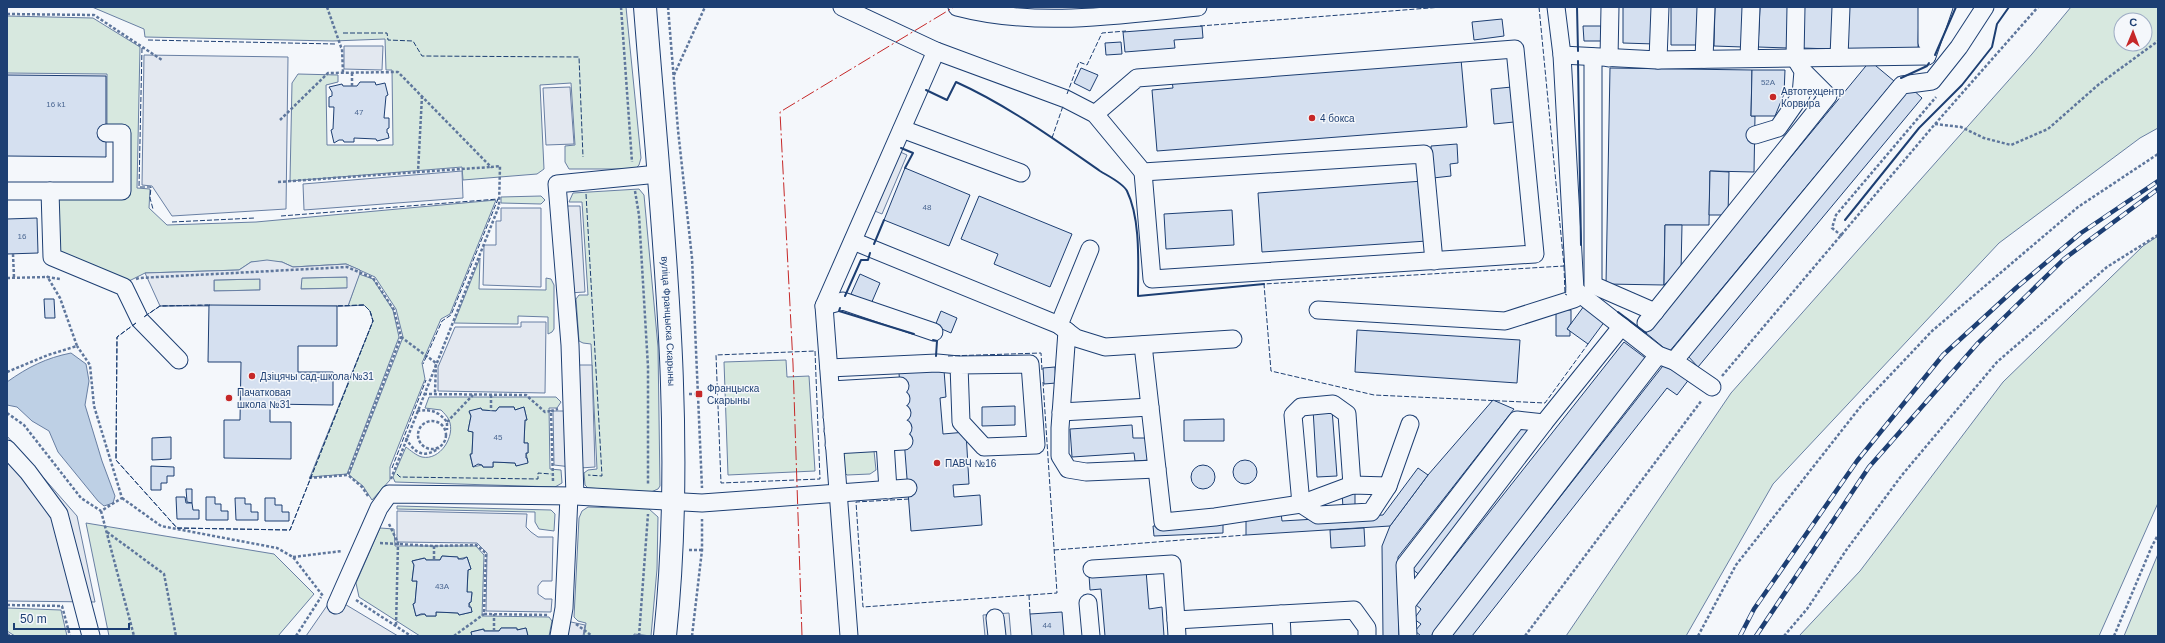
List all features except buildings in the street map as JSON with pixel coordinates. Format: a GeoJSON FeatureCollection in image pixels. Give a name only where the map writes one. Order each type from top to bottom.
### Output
{"type":"FeatureCollection","features":[{"type":"Feature","properties":{"kind":"main road","name":"вуліца Францыска Скарыны"},"geometry":{"type":"LineString","coordinates":[[645,7],[662,212],[672,379],[674,501],[665,636]]}},
{"type":"Feature","properties":{"kind":"street"},"geometry":{"type":"LineString","coordinates":[[842,7],[936,51],[1066,99],[1095,114],[1143,172],[1152,279],[1535,254],[1515,49],[1137,78],[1095,114]]}},
{"type":"Feature","properties":{"kind":"street"},"geometry":{"type":"LineString","coordinates":[[957,7],[996,15],[1076,19],[1198,7]]}},
{"type":"Feature","properties":{"kind":"street"},"geometry":{"type":"LineString","coordinates":[[1318,310],[1505,321],[1574,299],[1575,290],[1562,55],[1556,7]]}},
{"type":"Feature","properties":{"kind":"street"},"geometry":{"type":"LineString","coordinates":[[1610,7],[1601,57],[1593,285],[1651,318],[1828,96],[1799,65]]}},
{"type":"Feature","properties":{"kind":"street"},"geometry":{"type":"LineString","coordinates":[[1658,60],[1660,7]]}},
{"type":"Feature","properties":{"kind":"street"},"geometry":{"type":"LineString","coordinates":[[1704,59],[1706,7]]}},
{"type":"Feature","properties":{"kind":"street"},"geometry":{"type":"LineString","coordinates":[[1749,58],[1751,7]]}},
{"type":"Feature","properties":{"kind":"street"},"geometry":{"type":"LineString","coordinates":[[1755,135],[1778,128],[1801,95],[1796,7]]}},
{"type":"Feature","properties":{"kind":"street"},"geometry":{"type":"LineString","coordinates":[[1839,57],[1841,7]]}},
{"type":"Feature","properties":{"kind":"street"},"geometry":{"type":"LineString","coordinates":[[1927,7],[1927,56]]}},
{"type":"Feature","properties":{"kind":"street"},"geometry":{"type":"LineString","coordinates":[[1927,56],[1944,7]]}},
{"type":"Feature","properties":{"kind":"street"},"geometry":{"type":"LineString","coordinates":[[1674,361],[1902,85],[1932,81],[1959,47],[1985,7]]}},
{"type":"Feature","properties":{"kind":"street"},"geometry":{"type":"LineString","coordinates":[[849,636],[837,494],[824,306],[936,51]]}},
{"type":"Feature","properties":{"kind":"street"},"geometry":{"type":"LineString","coordinates":[[1562,55],[1658,60],[1749,58],[1799,65],[1839,57],[1927,56]]}},
{"type":"Feature","properties":{"kind":"street"},"geometry":{"type":"LineString","coordinates":[[902,129],[1021,172]]}},
{"type":"Feature","properties":{"kind":"street"},"geometry":{"type":"LineString","coordinates":[[7,191],[122,191],[122,133],[106,133]]}},
{"type":"Feature","properties":{"kind":"street"},"geometry":{"type":"LineString","coordinates":[[1143,172],[1424,154],[1434,260]]}},
{"type":"Feature","properties":{"kind":"street"},"geometry":{"type":"LineString","coordinates":[[559,636],[564,608],[572,496],[570,345],[557,184],[658,174]]}},
{"type":"Feature","properties":{"kind":"street"},"geometry":{"type":"LineString","coordinates":[[50,191],[52,257],[124,287],[140,320],[179,360]]}},
{"type":"Feature","properties":{"kind":"street"},"geometry":{"type":"LineString","coordinates":[[853,241],[1063,328],[1076,338],[1105,347],[1233,339]]}},
{"type":"Feature","properties":{"kind":"street"},"geometry":{"type":"LineString","coordinates":[[1090,249],[1063,328],[1060,456],[1068,469],[1086,472],[1157,469]]}},
{"type":"Feature","properties":{"kind":"street"},"geometry":{"type":"LineString","coordinates":[[1575,290],[1658,356],[1674,361],[1712,387]]}},
{"type":"Feature","properties":{"kind":"street"},"geometry":{"type":"LineString","coordinates":[[824,306],[843,301],[934,332]]}},
{"type":"Feature","properties":{"kind":"street"},"geometry":{"type":"LineString","coordinates":[[1408,603],[1544,423],[1622,326]]}},
{"type":"Feature","properties":{"kind":"street"},"geometry":{"type":"LineString","coordinates":[[1143,345],[1163,522],[1215,517],[1301,504],[1352,485],[1388,486]]}},
{"type":"Feature","properties":{"kind":"street"},"geometry":{"type":"LineString","coordinates":[[1440,636],[1658,356]]}},
{"type":"Feature","properties":{"kind":"street"},"geometry":{"type":"LineString","coordinates":[[829,368],[938,363],[959,365],[1030,364],[1036,445],[984,447],[961,422],[959,365]]}},
{"type":"Feature","properties":{"kind":"street"},"geometry":{"type":"LineString","coordinates":[[1301,504],[1293,415],[1301,407],[1333,404],[1347,414],[1352,485]]}},
{"type":"Feature","properties":{"kind":"street"},"geometry":{"type":"LineString","coordinates":[[1061,412],[1150,407]]}},
{"type":"Feature","properties":{"kind":"street"},"geometry":{"type":"LineString","coordinates":[[832,417],[902,413]]}},
{"type":"Feature","properties":{"kind":"street"},"geometry":{"type":"LineString","coordinates":[[832,417],[902,413]]}},
{"type":"Feature","properties":{"kind":"street"},"geometry":{"type":"LineString","coordinates":[[888,490],[885,442],[902,413]]}},
{"type":"Feature","properties":{"kind":"street"},"geometry":{"type":"LineString","coordinates":[[832,417],[885,442]]}},
{"type":"Feature","properties":{"kind":"street"},"geometry":{"type":"LineString","coordinates":[[1408,636],[1408,603],[1405,565],[1517,420],[1544,423]]}},
{"type":"Feature","properties":{"kind":"street"},"geometry":{"type":"LineString","coordinates":[[1301,504],[1318,514],[1371,512],[1388,486],[1410,424]]}},
{"type":"Feature","properties":{"kind":"street"},"geometry":{"type":"LineString","coordinates":[[7,449],[28,472],[59,514],[91,636]]}},
{"type":"Feature","properties":{"kind":"street"},"geometry":{"type":"LineString","coordinates":[[344,598],[379,508],[389,494],[572,496],[702,503],[908,488]]}},
{"type":"Feature","properties":{"kind":"street"},"geometry":{"type":"LineString","coordinates":[[1092,569],[1172,564],[1177,628],[1281,614],[1354,610],[1367,628],[1367,636]]}},
{"type":"Feature","properties":{"kind":"street"},"geometry":{"type":"LineString","coordinates":[[1088,603],[1091,636]]}},
{"type":"Feature","properties":{"kind":"street"},"geometry":{"type":"LineString","coordinates":[[1281,614],[1282,636]]}},
{"type":"Feature","properties":{"kind":"street"},"geometry":{"type":"LineString","coordinates":[[995,618],[997,636]]}},
{"type":"Feature","properties":{"kind":"path"},"geometry":{"type":"LineString","coordinates":[[327,7],[342,48],[343,73]]}},
{"type":"Feature","properties":{"kind":"path"},"geometry":{"type":"LineString","coordinates":[[621,7],[633,177],[639,215],[648,367],[647,548],[639,636]]}},
{"type":"Feature","properties":{"kind":"path"},"geometry":{"type":"LineString","coordinates":[[668,7],[678,130],[692,258],[702,503],[702,550],[692,636]]}},
{"type":"Feature","properties":{"kind":"path"},"geometry":{"type":"LineString","coordinates":[[674,75],[705,7]]}},
{"type":"Feature","properties":{"kind":"path"},"geometry":{"type":"LineString","coordinates":[[1525,636],[1712,387],[1842,236],[1935,124],[2038,7]]}},
{"type":"Feature","properties":{"kind":"path"},"geometry":{"type":"LineString","coordinates":[[7,14],[94,16],[162,60]]}},
{"type":"Feature","properties":{"kind":"path"},"geometry":{"type":"LineString","coordinates":[[1935,124],[1961,127],[1984,138],[2011,145],[2048,129],[2098,85],[2158,41]]}},
{"type":"Feature","properties":{"kind":"path"},"geometry":{"type":"LineString","coordinates":[[352,72],[352,86]]}},
{"type":"Feature","properties":{"kind":"path"},"geometry":{"type":"LineString","coordinates":[[280,120],[328,73],[398,72],[491,167]]}},
{"type":"Feature","properties":{"kind":"path"},"geometry":{"type":"LineString","coordinates":[[1842,236],[1832,228],[1836,216],[1938,94]]}},
{"type":"Feature","properties":{"kind":"path"},"geometry":{"type":"LineString","coordinates":[[418,172],[422,95]]}},
{"type":"Feature","properties":{"kind":"path"},"geometry":{"type":"LineString","coordinates":[[1698,636],[1736,565],[1861,406],[1932,331],[2078,207],[2158,154]]}},
{"type":"Feature","properties":{"kind":"path"},"geometry":{"type":"LineString","coordinates":[[278,182],[500,166],[499,206],[406,438],[391,481]]}},
{"type":"Feature","properties":{"kind":"path"},"geometry":{"type":"LineString","coordinates":[[1784,636],[1807,609],[1847,549],[1902,476],[1998,362],[2107,267],[2158,235]]}},
{"type":"Feature","properties":{"kind":"path"},"geometry":{"type":"LineString","coordinates":[[13,254],[14,278]]}},
{"type":"Feature","properties":{"kind":"path"},"geometry":{"type":"LineString","coordinates":[[139,278],[347,268],[374,278],[394,310],[401,337],[348,475]]}},
{"type":"Feature","properties":{"kind":"path"},"geometry":{"type":"LineString","coordinates":[[46,269],[47,277],[60,298],[77,346],[90,365],[94,406],[122,498],[161,526],[277,548],[293,557],[322,596],[355,600],[410,636]]}},
{"type":"Feature","properties":{"kind":"path"},"geometry":{"type":"LineString","coordinates":[[401,337],[436,363]]}},
{"type":"Feature","properties":{"kind":"path"},"geometry":{"type":"LineString","coordinates":[[7,372],[48,355],[77,346]]}},
{"type":"Feature","properties":{"kind":"path"},"geometry":{"type":"LineString","coordinates":[[435,393],[436,363]]}},
{"type":"Feature","properties":{"kind":"path"},"geometry":{"type":"LineString","coordinates":[[424,394],[526,395],[545,412],[551,411]]}},
{"type":"Feature","properties":{"kind":"path"},"geometry":{"type":"LineString","coordinates":[[406,438],[412,448],[422,454],[432,453],[441,446],[447,422],[473,395]]}},
{"type":"Feature","properties":{"kind":"path"},"geometry":{"type":"LineString","coordinates":[[491,395],[491,411]]}},
{"type":"Feature","properties":{"kind":"path"},"geometry":{"type":"LineString","coordinates":[[417,412],[428,409],[439,412],[447,422]]}},
{"type":"Feature","properties":{"kind":"path"},"geometry":{"type":"LineString","coordinates":[[7,413],[24,426],[81,498],[101,511],[134,636]]}},
{"type":"Feature","properties":{"kind":"path"},"geometry":{"type":"LineString","coordinates":[[441,446],[432,449],[422,445],[418,436],[421,426],[430,420],[440,422],[446,430]]}},
{"type":"Feature","properties":{"kind":"path"},"geometry":{"type":"LineString","coordinates":[[309,478],[348,475],[362,487],[372,503],[379,508],[398,543],[396,627]]}},
{"type":"Feature","properties":{"kind":"path"},"geometry":{"type":"LineString","coordinates":[[101,511],[122,498]]}},
{"type":"Feature","properties":{"kind":"path"},"geometry":{"type":"LineString","coordinates":[[107,532],[164,574],[176,636]]}},
{"type":"Feature","properties":{"kind":"path"},"geometry":{"type":"LineString","coordinates":[[2114,636],[2152,546],[2158,536]]}},
{"type":"Feature","properties":{"kind":"path"},"geometry":{"type":"LineString","coordinates":[[377,543],[434,546],[476,545],[486,553],[484,614]]}},
{"type":"Feature","properties":{"kind":"path"},"geometry":{"type":"LineString","coordinates":[[434,546],[434,560]]}},
{"type":"Feature","properties":{"kind":"path"},"geometry":{"type":"LineString","coordinates":[[293,557],[349,550]]}},
{"type":"Feature","properties":{"kind":"path"},"geometry":{"type":"LineString","coordinates":[[7,605],[62,606],[70,636]]}},
{"type":"Feature","properties":{"kind":"path"},"geometry":{"type":"LineString","coordinates":[[454,636],[484,614],[553,615]]}},
{"type":"Feature","properties":{"kind":"path"},"geometry":{"type":"LineString","coordinates":[[494,614],[494,631]]}},
{"type":"Feature","properties":{"kind":"path"},"geometry":{"type":"LineString","coordinates":[[7,634],[11,636]]}},
{"type":"Feature","properties":{"kind":"shaded area"},"geometry":{"type":"Polygon","coordinates":[[[92,7],[626,7],[641,158],[639,165],[635,169],[569,169],[565,162],[565,146],[575,145],[571,83],[540,85],[544,169],[537,174],[463,180],[462,167],[290,181],[292,83],[298,74],[338,75],[338,82],[326,85],[327,145],[393,145],[392,70],[386,70],[385,39],[333,41],[145,37],[144,29],[92,7]]]}},
{"type":"Feature","properties":{"kind":"shaded area"},"geometry":{"type":"Polygon","coordinates":[[[2071,7],[2158,7],[2158,128],[2140,138],[1999,243],[1773,484],[1686,636],[1566,636],[1731,393],[2032,54],[2071,7]]]}},
{"type":"Feature","properties":{"kind":"shaded area"},"geometry":{"type":"Polygon","coordinates":[[[7,16],[93,18],[140,47],[137,188],[150,189],[149,208],[167,225],[256,222],[496,200],[450,314],[441,319],[422,363],[425,379],[390,467],[390,480],[372,500],[363,486],[349,475],[403,337],[396,309],[375,277],[346,264],[293,267],[282,262],[251,262],[239,270],[145,273],[123,284],[56,255],[53,193],[125,193],[125,126],[107,125],[107,74],[7,73],[7,16]]]}},
{"type":"Feature","properties":{"kind":"shaded area"},"geometry":{"type":"Polygon","coordinates":[[[344,46],[383,46],[382,70],[344,69],[344,46]]]}},
{"type":"Feature","properties":{"kind":"shaded area"},"geometry":{"type":"Polygon","coordinates":[[[144,55],[288,57],[286,209],[172,216],[152,186],[142,185],[144,55]]]}},
{"type":"Feature","properties":{"kind":"shaded area"},"geometry":{"type":"Polygon","coordinates":[[[570,87],[574,144],[546,145],[543,88],[570,87]]]}},
{"type":"Feature","properties":{"kind":"shaded area"},"geometry":{"type":"Polygon","coordinates":[[[896,150],[907,155],[882,214],[870,209],[896,150]]]}},
{"type":"Feature","properties":{"kind":"shaded area"},"geometry":{"type":"Polygon","coordinates":[[[462,171],[463,198],[304,210],[303,184],[462,171]]]}},
{"type":"Feature","properties":{"kind":"shaded area"},"geometry":{"type":"Polygon","coordinates":[[[639,189],[644,195],[658,347],[660,486],[658,489],[651,492],[588,488],[585,485],[584,473],[588,470],[597,469],[591,344],[579,341],[576,299],[579,295],[588,295],[582,202],[569,202],[573,193],[639,189]]]}},
{"type":"Feature","properties":{"kind":"shaded area"},"geometry":{"type":"Polygon","coordinates":[[[541,196],[545,200],[541,204],[501,203],[501,197],[541,196]]]}},
{"type":"Feature","properties":{"kind":"shaded area"},"geometry":{"type":"Polygon","coordinates":[[[564,206],[580,206],[585,292],[568,293],[564,206]]]}},
{"type":"Feature","properties":{"kind":"shaded area"},"geometry":{"type":"Polygon","coordinates":[[[501,208],[541,208],[541,287],[483,285],[484,245],[496,245],[496,221],[501,221],[501,208]]]}},
{"type":"Feature","properties":{"kind":"shaded area"},"geometry":{"type":"Polygon","coordinates":[[[2158,236],[2158,503],[2099,636],[1799,636],[1860,571],[2003,382],[2143,246],[2158,236]]]}},
{"type":"Feature","properties":{"kind":"shaded area"},"geometry":{"type":"Polygon","coordinates":[[[480,258],[479,289],[546,290],[546,278],[551,279],[554,285],[554,329],[552,332],[548,334],[548,317],[518,316],[518,324],[454,323],[480,258]]]}},
{"type":"Feature","properties":{"kind":"shaded area"},"geometry":{"type":"Polygon","coordinates":[[[267,260],[282,262],[293,267],[346,264],[360,270],[360,273],[348,306],[160,306],[145,273],[239,270],[251,262],[267,260]],[[347,277],[302,278],[301,289],[347,288],[347,277]],[[260,279],[214,280],[214,291],[260,290],[260,279]]]}},
{"type":"Feature","properties":{"kind":"shaded area"},"geometry":{"type":"Polygon","coordinates":[[[359,274],[373,279],[393,310],[399,337],[347,474],[310,477],[373,321],[370,311],[364,305],[348,306],[359,274]]]}},
{"type":"Feature","properties":{"kind":"shaded area"},"geometry":{"type":"Polygon","coordinates":[[[347,277],[348,288],[301,289],[301,278],[347,277]]]}},
{"type":"Feature","properties":{"kind":"shaded area"},"geometry":{"type":"Polygon","coordinates":[[[260,279],[260,290],[214,291],[214,280],[260,279]]]}},
{"type":"Feature","properties":{"kind":"shaded area"},"geometry":{"type":"Polygon","coordinates":[[[521,322],[546,322],[545,393],[438,391],[438,367],[455,327],[521,327],[521,322]]]}},
{"type":"Feature","properties":{"kind":"shaded area"},"geometry":{"type":"Polygon","coordinates":[[[786,360],[787,377],[809,376],[815,471],[728,475],[724,362],[786,360]]]}},
{"type":"Feature","properties":{"kind":"shaded area"},"geometry":{"type":"Polygon","coordinates":[[[573,365],[592,365],[595,467],[580,468],[554,465],[553,411],[573,411],[573,365]]]}},
{"type":"Feature","properties":{"kind":"shaded area"},"geometry":{"type":"Polygon","coordinates":[[[429,397],[556,397],[561,402],[557,408],[549,408],[550,469],[561,470],[562,483],[555,487],[395,482],[393,477],[406,447],[422,457],[429,457],[440,451],[448,440],[451,426],[449,420],[441,410],[425,408],[429,397]],[[499,407],[496,411],[482,410],[481,408],[469,412],[471,416],[468,431],[473,432],[472,454],[470,455],[473,467],[482,465],[483,467],[493,467],[493,462],[515,463],[516,466],[528,462],[526,453],[528,453],[528,443],[524,443],[525,420],[527,420],[524,407],[515,410],[514,407],[499,407]]]}},
{"type":"Feature","properties":{"kind":"shaded area"},"geometry":{"type":"Polygon","coordinates":[[[7,436],[77,516],[95,602],[7,601],[7,436]]]}},
{"type":"Feature","properties":{"kind":"shaded area"},"geometry":{"type":"Polygon","coordinates":[[[843,449],[874,451],[876,470],[870,474],[847,475],[841,469],[843,449]]]}},
{"type":"Feature","properties":{"kind":"shaded area"},"geometry":{"type":"Polygon","coordinates":[[[397,506],[551,510],[555,514],[554,531],[539,529],[535,522],[535,512],[397,509],[397,506]]]}},
{"type":"Feature","properties":{"kind":"shaded area"},"geometry":{"type":"Polygon","coordinates":[[[588,507],[649,509],[658,517],[657,569],[651,636],[634,634],[634,636],[584,636],[586,623],[578,621],[574,617],[579,518],[582,511],[588,507]]]}},
{"type":"Feature","properties":{"kind":"shaded area"},"geometry":{"type":"Polygon","coordinates":[[[397,511],[527,514],[526,527],[531,532],[538,537],[553,537],[552,581],[542,581],[538,586],[538,594],[545,599],[552,599],[551,612],[486,611],[487,553],[477,543],[397,542],[397,511]]]}},
{"type":"Feature","properties":{"kind":"shaded area"},"geometry":{"type":"Polygon","coordinates":[[[86,523],[274,554],[314,594],[278,636],[109,636],[86,523]]]}},
{"type":"Feature","properties":{"kind":"shaded area"},"geometry":{"type":"Polygon","coordinates":[[[380,528],[394,529],[395,546],[476,546],[484,555],[482,616],[549,617],[552,621],[549,636],[528,636],[526,628],[517,630],[516,628],[501,628],[499,631],[484,631],[483,629],[471,632],[472,636],[420,636],[359,597],[356,583],[380,528]],[[442,556],[440,560],[426,560],[424,558],[412,561],[414,565],[412,581],[417,581],[415,603],[413,604],[416,616],[425,614],[426,616],[436,616],[436,612],[458,613],[459,615],[472,612],[469,603],[471,602],[472,593],[467,592],[468,570],[471,569],[467,557],[458,559],[457,557],[442,556]]]}},
{"type":"Feature","properties":{"kind":"shaded area"},"geometry":{"type":"Polygon","coordinates":[[[2158,554],[2158,636],[2124,636],[2158,554]]]}},
{"type":"Feature","properties":{"kind":"shaded area"},"geometry":{"type":"Polygon","coordinates":[[[333,597],[398,636],[306,636],[333,597]]]}},
{"type":"Feature","properties":{"kind":"shaded area"},"geometry":{"type":"Polygon","coordinates":[[[7,608],[61,610],[67,636],[15,636],[7,631],[7,608]]]}},
{"type":"Feature","properties":{"kind":"shaded area"},"geometry":{"type":"Polygon","coordinates":[[[1009,613],[1011,636],[985,636],[983,615],[1009,613]]]}},
{"type":"Feature","properties":{"kind":"shaded area"},"geometry":{"type":"Polygon","coordinates":[[[557,619],[585,625],[583,636],[554,636],[557,619]]]}},
{"type":"Feature","properties":{"kind":"water"},"geometry":{"type":"Polygon","coordinates":[[[71,353],[86,364],[89,381],[85,405],[102,461],[115,496],[113,503],[104,506],[98,501],[58,452],[49,431],[32,421],[17,407],[7,405],[7,382],[38,364],[71,353]]]}},
{"type":"Feature","properties":{"kind":"railway"},"geometry":{"type":"LineString","coordinates":[[1740,636],[1754,609],[1857,461],[1943,355],[2016,288],[2081,233],[2158,181]]}},
{"type":"Feature","properties":{"kind":"railway"},"geometry":{"type":"LineString","coordinates":[[1756,636],[1869,467],[1978,343],[2064,259],[2158,189]]}},
{"type":"Feature","properties":{"kind":"fence"},"geometry":{"type":"LineString","coordinates":[[1200,26],[1442,7]]}},
{"type":"Feature","properties":{"kind":"fence"},"geometry":{"type":"LineString","coordinates":[[1539,7],[1564,266],[1264,284],[1271,371],[1374,395],[1545,403],[1588,344]]}},
{"type":"Feature","properties":{"kind":"fence"},"geometry":{"type":"LineString","coordinates":[[1067,94],[1079,62],[1087,65],[1102,33],[1126,31]]}},
{"type":"Feature","properties":{"kind":"fence"},"geometry":{"type":"LineString","coordinates":[[343,33],[387,33],[388,40],[413,41],[422,56],[579,57],[583,157]]}},
{"type":"Feature","properties":{"kind":"fence"},"geometry":{"type":"LineString","coordinates":[[148,40],[335,44]]}},
{"type":"Feature","properties":{"kind":"fence"},"geometry":{"type":"LineString","coordinates":[[142,48],[139,187],[151,187],[150,198],[153,209]]}},
{"type":"Feature","properties":{"kind":"fence"},"geometry":{"type":"LineString","coordinates":[[1052,138],[1063,106]]}},
{"type":"Feature","properties":{"kind":"fence"},"geometry":{"type":"LineString","coordinates":[[586,194],[602,476],[588,475]]}},
{"type":"Feature","properties":{"kind":"fence"},"geometry":{"type":"LineString","coordinates":[[281,216],[498,199],[451,315],[442,321],[423,364]]}},
{"type":"Feature","properties":{"kind":"fence"},"geometry":{"type":"LineString","coordinates":[[172,222],[255,218]]}},
{"type":"Feature","properties":{"kind":"fence"},"geometry":{"type":"LineString","coordinates":[[1564,266],[1565,294],[1567,295]]}},
{"type":"Feature","properties":{"kind":"fence"},"geometry":{"type":"LineString","coordinates":[[144,317],[160,306],[209,305]]}},
{"type":"Feature","properties":{"kind":"fence"},"geometry":{"type":"LineString","coordinates":[[145,316],[160,306],[212,305]]}},
{"type":"Feature","properties":{"kind":"fence"},"geometry":{"type":"LineString","coordinates":[[136,323],[117,337],[116,460],[177,528],[290,530],[373,321],[370,311],[364,305],[337,306]]}},
{"type":"Feature","properties":{"kind":"fence"},"geometry":{"type":"LineString","coordinates":[[136,323],[117,337],[116,460],[177,528],[290,530],[373,321],[370,311],[364,305],[336,306]]}},
{"type":"Feature","properties":{"kind":"fence"},"geometry":{"type":"LineString","coordinates":[[815,351],[820,479],[721,483],[716,355],[815,351]]}},
{"type":"Feature","properties":{"kind":"fence"},"geometry":{"type":"LineString","coordinates":[[948,356],[1041,353],[1042,370]]}},
{"type":"Feature","properties":{"kind":"fence"},"geometry":{"type":"LineString","coordinates":[[392,468],[426,380]]}},
{"type":"Feature","properties":{"kind":"fence"},"geometry":{"type":"LineString","coordinates":[[909,499],[856,502],[863,607],[1057,593],[1043,382]]}},
{"type":"Feature","properties":{"kind":"fence"},"geometry":{"type":"LineString","coordinates":[[397,474],[400,477],[538,479],[538,473],[551,474]]}},
{"type":"Feature","properties":{"kind":"fence"},"geometry":{"type":"LineString","coordinates":[[1054,550],[1246,535]]}},
{"type":"Feature","properties":{"kind":"fence"},"geometry":{"type":"LineString","coordinates":[[1029,595],[1030,614]]}},
{"type":"Feature","properties":{"kind":"wall"},"geometry":{"type":"LineString","coordinates":[[1577,7],[1578,51]]}},
{"type":"Feature","properties":{"kind":"wall"},"geometry":{"type":"LineString","coordinates":[[1935,55],[1956,7]]}},
{"type":"Feature","properties":{"kind":"wall"},"geometry":{"type":"LineString","coordinates":[[1845,220],[1919,128],[1962,85],[1992,47],[1997,24],[2009,7]]}},
{"type":"Feature","properties":{"kind":"wall"},"geometry":{"type":"LineString","coordinates":[[1578,61],[1581,245]]}},
{"type":"Feature","properties":{"kind":"wall"},"geometry":{"type":"LineString","coordinates":[[1901,78],[1927,66],[1929,63]]}},
{"type":"Feature","properties":{"kind":"wall"},"geometry":{"type":"LineString","coordinates":[[926,90],[947,100],[956,82],[975,91],[1030,123],[1122,185],[1127,191],[1135,215],[1138,242],[1138,296],[1264,284]]}},
{"type":"Feature","properties":{"kind":"wall"},"geometry":{"type":"LineString","coordinates":[[901,148],[913,153],[905,168]]}},
{"type":"Feature","properties":{"kind":"wall"},"geometry":{"type":"LineString","coordinates":[[874,244],[884,220]]}},
{"type":"Feature","properties":{"kind":"wall"},"geometry":{"type":"LineString","coordinates":[[845,296],[861,260],[868,260],[870,253]]}},
{"type":"Feature","properties":{"kind":"wall"},"geometry":{"type":"LineString","coordinates":[[840,308],[839,311],[914,334]]}},
{"type":"Feature","properties":{"kind":"wall"},"geometry":{"type":"LineString","coordinates":[[1618,312],[1646,333]]}},
{"type":"Feature","properties":{"kind":"wall"},"geometry":{"type":"LineString","coordinates":[[933,340],[937,341],[936,356]]}},
{"type":"Feature","properties":{"kind":"power"},"geometry":{"type":"LineString","coordinates":[[802,636],[793,364],[780,112],[954,7]]}},
{"type":"Feature","properties":{"kind":"place","name":"Автотехцентр Корвира"},"geometry":{"type":"Point","coordinates":[1773,97]}},
{"type":"Feature","properties":{"kind":"place","name":"4 бокса"},"geometry":{"type":"Point","coordinates":[1312,118]}},
{"type":"Feature","properties":{"kind":"place","name":"Дзіцячы сад-школа №31"},"geometry":{"type":"Point","coordinates":[252,376]}},
{"type":"Feature","properties":{"kind":"place","name":"Францыска Скарыны"},"geometry":{"type":"Point","coordinates":[699,394]}},
{"type":"Feature","properties":{"kind":"place","name":"Пачатковая школа №31"},"geometry":{"type":"Point","coordinates":[229,398]}},
{"type":"Feature","properties":{"kind":"place","name":"ПАВЧ №16"},"geometry":{"type":"Point","coordinates":[937,463]}}]}
